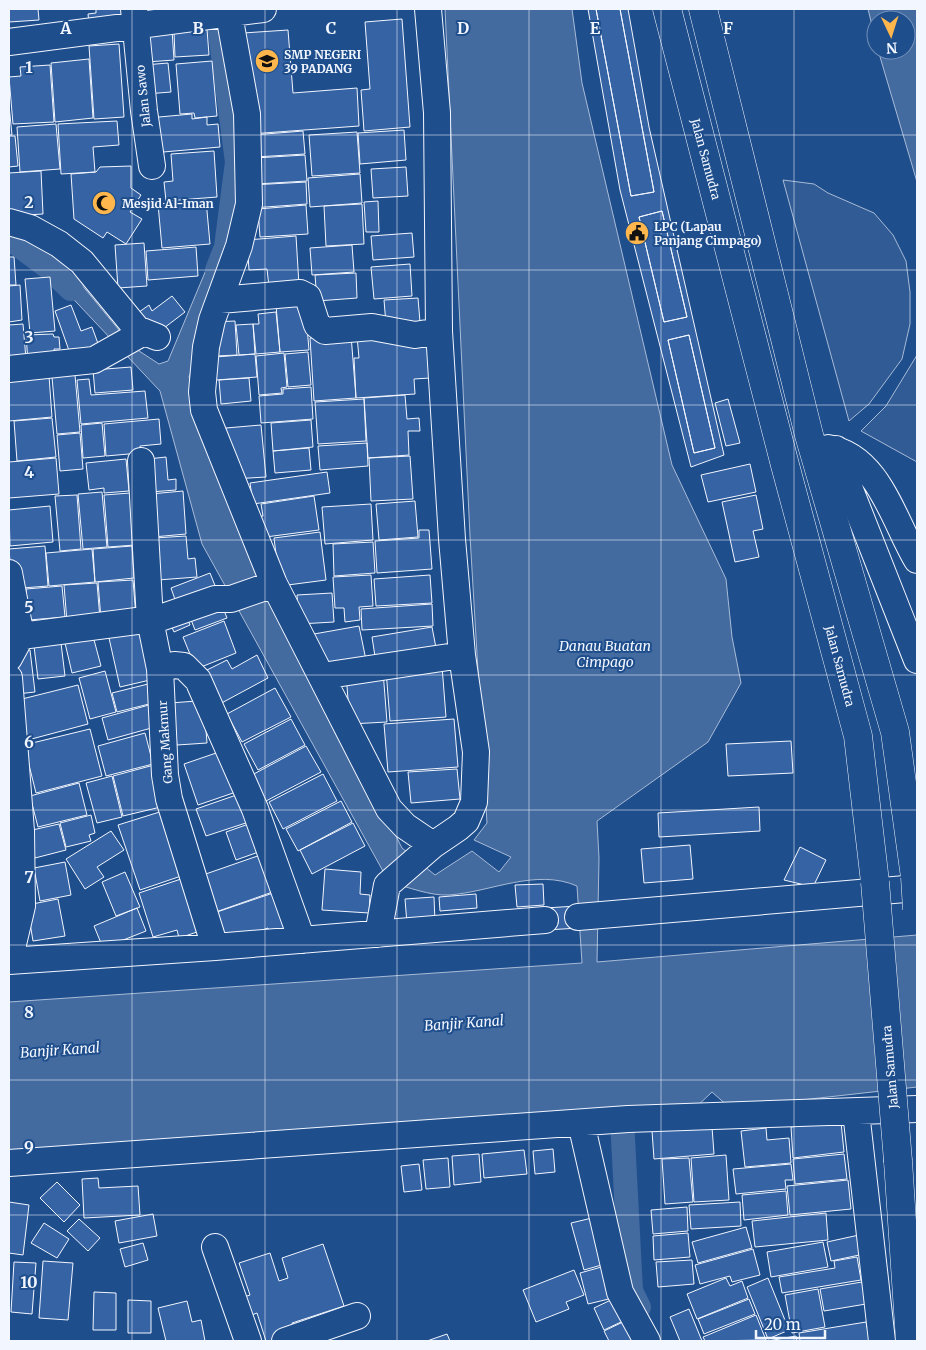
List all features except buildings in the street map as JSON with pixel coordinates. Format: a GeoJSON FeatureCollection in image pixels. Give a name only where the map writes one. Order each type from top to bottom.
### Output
{"type":"FeatureCollection","features":[{"type":"Feature","properties":{"kind":"main road","name":"Jalan Samudra"},"geometry":{"type":"LineString","coordinates":[[667,9],[785,465],[858,736],[876,891],[910,1341]]}},
{"type":"Feature","properties":{"kind":"main road"},"geometry":{"type":"LineString","coordinates":[[703,9],[895,732],[917,910]]}},
{"type":"Feature","properties":{"kind":"street"},"geometry":{"type":"LineString","coordinates":[[9,42],[135,17],[222,14],[264,9]]}},
{"type":"Feature","properties":{"kind":"street"},"geometry":{"type":"LineString","coordinates":[[378,934],[387,885],[429,849],[466,821],[474,802],[476,752],[462,655],[452,539],[440,331],[437,113],[428,9]]}},
{"type":"Feature","properties":{"kind":"street"},"geometry":{"type":"LineString","coordinates":[[222,14],[247,114],[250,189],[244,233],[212,320],[206,347],[202,392],[204,410],[272,584],[322,676],[389,809],[429,849]]}},
{"type":"Feature","properties":{"kind":"street","name":"Jalan Sawo"},"geometry":{"type":"LineString","coordinates":[[135,17],[152,166]]}},
{"type":"Feature","properties":{"kind":"street"},"geometry":{"type":"LineString","coordinates":[[9,222],[30,228],[52,240],[82,262],[135,341],[94,360],[9,369]]}},
{"type":"Feature","properties":{"kind":"street"},"geometry":{"type":"LineString","coordinates":[[220,300],[300,293],[308,297],[317,325],[325,331],[372,327],[415,335],[440,331]]}},
{"type":"Feature","properties":{"kind":"street"},"geometry":{"type":"LineString","coordinates":[[821,451],[850,455],[865,468],[878,485],[917,560]]}},
{"type":"Feature","properties":{"kind":"street"},"geometry":{"type":"LineString","coordinates":[[821,451],[845,477],[917,660]]}},
{"type":"Feature","properties":{"kind":"street","name":"Gang Makmur"},"geometry":{"type":"LineString","coordinates":[[141,461],[150,620],[160,669],[165,775],[170,799],[215,947]]}},
{"type":"Feature","properties":{"kind":"street"},"geometry":{"type":"LineString","coordinates":[[9,574],[15,647],[150,620],[215,599],[231,598],[272,584]]}},
{"type":"Feature","properties":{"kind":"street"},"geometry":{"type":"LineString","coordinates":[[322,676],[462,655]]}},
{"type":"Feature","properties":{"kind":"street"},"geometry":{"type":"LineString","coordinates":[[160,669],[174,665],[184,666],[198,680],[255,809],[302,940]]}},
{"type":"Feature","properties":{"kind":"street"},"geometry":{"type":"LineString","coordinates":[[9,678],[20,822],[22,906],[9,961],[215,947],[545,920]]}},
{"type":"Feature","properties":{"kind":"street"},"geometry":{"type":"LineString","coordinates":[[589,916],[917,888]]}},
{"type":"Feature","properties":{"kind":"street"},"geometry":{"type":"LineString","coordinates":[[9,1163],[628,1119],[917,1109]]}},
{"type":"Feature","properties":{"kind":"street"},"geometry":{"type":"LineString","coordinates":[[856,1112],[882,1341]]}},
{"type":"Feature","properties":{"kind":"street"},"geometry":{"type":"LineString","coordinates":[[586,1123],[620,1292],[647,1341]]}},
{"type":"Feature","properties":{"kind":"street"},"geometry":{"type":"LineString","coordinates":[[215,1247],[248,1341]]}},
{"type":"Feature","properties":{"kind":"street"},"geometry":{"type":"LineString","coordinates":[[285,1341],[357,1316]]}},
{"type":"Feature","properties":{"kind":"shaded area"},"geometry":{"type":"Polygon","coordinates":[[[783,180],[814,184],[828,193],[874,213],[893,235],[906,261],[910,292],[910,324],[902,359],[869,404],[849,421],[783,180]]]}},
{"type":"Feature","properties":{"kind":"shaded area"},"geometry":{"type":"Polygon","coordinates":[[[917,355],[917,462],[861,431],[886,406],[917,355]]]}},
{"type":"Feature","properties":{"kind":"water"},"geometry":{"type":"Polygon","coordinates":[[[445,9],[572,9],[582,83],[672,465],[726,579],[732,637],[741,683],[708,742],[597,821],[599,858],[597,962],[917,935],[917,1087],[730,1108],[712,1092],[693,1110],[9,1156],[9,1002],[582,963],[577,886],[546,879],[530,880],[465,893],[442,895],[427,893],[389,882],[202,544],[160,391],[46,270],[53,258],[81,284],[133,347],[159,364],[168,361],[216,246],[238,247],[189,377],[240,528],[402,848],[435,875],[472,851],[499,872],[511,857],[474,840],[487,823],[470,536],[445,9]]]}},
{"type":"Feature","properties":{"kind":"water"},"geometry":{"type":"Polygon","coordinates":[[[917,9],[917,182],[881,60],[916,60],[916,10],[868,10],[917,9]]]}},
{"type":"Feature","properties":{"kind":"waterway"},"geometry":{"type":"LineString","coordinates":[[217,270],[226,247],[237,162],[219,25]]}},
{"type":"Feature","properties":{"kind":"waterway"},"geometry":{"type":"LineString","coordinates":[[9,238],[48,267],[71,289]]}},
{"type":"Feature","properties":{"kind":"waterway"},"geometry":{"type":"LineString","coordinates":[[621,1100],[631,1291],[639,1307]]}},
{"type":"Feature","properties":{"kind":"place","name":"SMP NEGERI 39 PADANG"},"geometry":{"type":"Point","coordinates":[267,61]}},
{"type":"Feature","properties":{"kind":"place","name":"Mesjid Al-Iman"},"geometry":{"type":"Point","coordinates":[104,203]}},
{"type":"Feature","properties":{"kind":"place","name":"LPC (Lapau Panjang Cimpago)"},"geometry":{"type":"Point","coordinates":[637,233]}},
{"type":"Feature","properties":{"kind":"water label","name":"Danau Buatan Cimpago"},"geometry":{"type":"Point","coordinates":[605,654]}},
{"type":"Feature","properties":{"kind":"water label","name":"Banjir Kanal"},"geometry":{"type":"Point","coordinates":[464,1023]}},
{"type":"Feature","properties":{"kind":"water label","name":"Banjir Kanal"},"geometry":{"type":"Point","coordinates":[60,1050]}}]}
